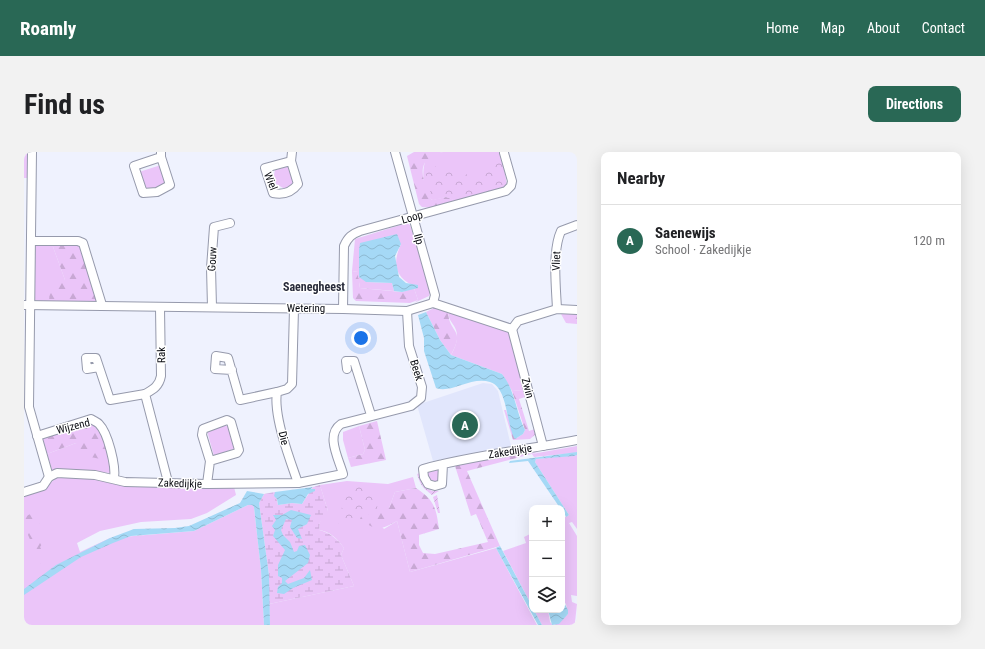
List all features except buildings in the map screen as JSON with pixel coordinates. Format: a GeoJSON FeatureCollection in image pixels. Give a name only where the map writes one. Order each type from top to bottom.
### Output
{"type":"FeatureCollection","features":[{"type":"Feature","properties":{"kind":"street"},"geometry":{"type":"LineString","coordinates":[[32,152],[27,183],[32,241],[27,305],[27,407],[49,478]]}},
{"type":"Feature","properties":{"kind":"street","name":"Wiel"},"geometry":{"type":"LineString","coordinates":[[291,161],[265,168],[273,193],[278,194],[287,192],[294,189],[298,184],[291,161],[292,152]]}},
{"type":"Feature","properties":{"kind":"street","name":"Ilp"},"geometry":{"type":"LineString","coordinates":[[395,152],[435,295],[434,303]]}},
{"type":"Feature","properties":{"kind":"street","name":"Loop"},"geometry":{"type":"LineString","coordinates":[[344,309],[344,246],[347,239],[356,233],[506,191],[511,186],[512,181],[504,153]]}},
{"type":"Feature","properties":{"kind":"street"},"geometry":{"type":"LineString","coordinates":[[161,155],[170,185],[157,192],[143,193],[134,166],[161,155]]}},
{"type":"Feature","properties":{"kind":"street","name":"Gouw"},"geometry":{"type":"LineString","coordinates":[[212,307],[211,268],[214,227],[230,223]]}},
{"type":"Feature","properties":{"kind":"street","name":"Vliet"},"geometry":{"type":"LineString","coordinates":[[557,309],[557,239],[561,231],[577,226]]}},
{"type":"Feature","properties":{"kind":"street"},"geometry":{"type":"LineString","coordinates":[[32,241],[78,241],[83,243],[102,305]]}},
{"type":"Feature","properties":{"kind":"street"},"geometry":{"type":"LineString","coordinates":[[434,303],[512,330],[518,321],[557,309],[577,310]]}},
{"type":"Feature","properties":{"kind":"street","name":"Wetering"},"geometry":{"type":"LineString","coordinates":[[27,305],[102,305],[160,308],[294,308],[407,311],[434,303]]}},
{"type":"Feature","properties":{"kind":"street","name":"Rak"},"geometry":{"type":"LineString","coordinates":[[99,367],[110,400],[145,394],[154,390],[160,383],[161,376],[160,308]]}},
{"type":"Feature","properties":{"kind":"street"},"geometry":{"type":"LineString","coordinates":[[232,370],[240,400],[277,392],[292,384],[294,308]]}},
{"type":"Feature","properties":{"kind":"street","name":"Beek"},"geometry":{"type":"LineString","coordinates":[[343,474],[332,438],[333,431],[341,424],[371,415],[411,406],[421,398],[422,387],[409,346],[407,311]]}},
{"type":"Feature","properties":{"kind":"street","name":"Zwin"},"geometry":{"type":"LineString","coordinates":[[512,330],[543,446]]}},
{"type":"Feature","properties":{"kind":"street"},"geometry":{"type":"LineString","coordinates":[[346,369],[346,361],[354,361],[371,415]]}},
{"type":"Feature","properties":{"kind":"street","name":"Die"},"geometry":{"type":"LineString","coordinates":[[277,392],[277,408],[285,445],[298,483]]}},
{"type":"Feature","properties":{"kind":"street"},"geometry":{"type":"LineString","coordinates":[[145,394],[168,482]]}},
{"type":"Feature","properties":{"kind":"street","name":"Wijzend"},"geometry":{"type":"LineString","coordinates":[[37,436],[91,419],[98,423],[103,430],[115,469],[114,478]]}},
{"type":"Feature","properties":{"kind":"street"},"geometry":{"type":"LineString","coordinates":[[207,484],[210,461],[202,435],[203,429],[227,420],[231,422],[239,450],[237,453],[210,461]]}},
{"type":"Feature","properties":{"kind":"street","name":"Zakedijkje"},"geometry":{"type":"LineString","coordinates":[[443,464],[502,452],[577,440]]}},
{"type":"Feature","properties":{"kind":"street","name":"Zakedijkje"},"geometry":{"type":"LineString","coordinates":[[24,492],[42,486],[49,478],[57,473],[95,475],[114,478],[125,482],[207,484],[298,483],[343,474]]}},
{"type":"Feature","properties":{"kind":"shaded area"},"geometry":{"type":"Polygon","coordinates":[[[483,383],[492,384],[498,391],[511,446],[433,461],[417,405],[483,383]]]}},
{"type":"Feature","properties":{"kind":"green space"},"geometry":{"type":"Polygon","coordinates":[[[24,152],[28,152],[27,178],[24,178],[24,152]]]}},
{"type":"Feature","properties":{"kind":"green space"},"geometry":{"type":"Polygon","coordinates":[[[414,152],[443,152],[436,154],[426,161],[423,170],[424,182],[432,200],[446,197],[457,201],[433,208],[422,207],[419,204],[407,156],[414,152]]]}},
{"type":"Feature","properties":{"kind":"green space"},"geometry":{"type":"Polygon","coordinates":[[[443,152],[501,152],[507,186],[457,201],[446,197],[432,200],[425,187],[423,175],[424,164],[426,159],[433,154],[443,152]]]}},
{"type":"Feature","properties":{"kind":"green space"},"geometry":{"type":"Polygon","coordinates":[[[502,158],[507,186],[457,201],[446,197],[433,200],[426,178],[426,161],[434,159],[438,175],[460,169],[467,175],[473,177],[483,174],[502,158]]]}},
{"type":"Feature","properties":{"kind":"green space"},"geometry":{"type":"Polygon","coordinates":[[[161,165],[166,181],[164,186],[150,191],[145,190],[139,172],[161,165]]]}},
{"type":"Feature","properties":{"kind":"green space"},"geometry":{"type":"Polygon","coordinates":[[[290,166],[294,182],[293,185],[285,189],[276,184],[274,175],[275,170],[290,166]]]}},
{"type":"Feature","properties":{"kind":"green space"},"geometry":{"type":"Polygon","coordinates":[[[407,223],[410,225],[431,289],[429,296],[414,303],[418,300],[414,288],[418,288],[400,276],[396,265],[396,259],[401,244],[366,282],[392,283],[394,291],[360,288],[359,282],[363,282],[358,278],[358,272],[352,271],[355,239],[407,223]]]}},
{"type":"Feature","properties":{"kind":"green space"},"geometry":{"type":"Polygon","coordinates":[[[35,244],[52,244],[65,280],[49,303],[35,300],[35,244]]]}},
{"type":"Feature","properties":{"kind":"green space"},"geometry":{"type":"Polygon","coordinates":[[[52,244],[81,245],[98,303],[49,303],[50,283],[65,280],[52,244]]]}},
{"type":"Feature","properties":{"kind":"green space"},"geometry":{"type":"Polygon","coordinates":[[[352,271],[358,272],[358,278],[364,282],[359,282],[360,288],[402,292],[414,288],[418,300],[410,303],[356,301],[353,298],[352,271]]]}},
{"type":"Feature","properties":{"kind":"green space"},"geometry":{"type":"Polygon","coordinates":[[[434,308],[448,312],[451,324],[456,332],[457,340],[451,355],[440,340],[426,312],[434,308]]]}},
{"type":"Feature","properties":{"kind":"green space"},"geometry":{"type":"Polygon","coordinates":[[[448,312],[508,332],[513,341],[523,390],[512,391],[502,374],[451,355],[457,340],[457,336],[448,312]]]}},
{"type":"Feature","properties":{"kind":"green space"},"geometry":{"type":"Polygon","coordinates":[[[561,314],[577,314],[577,324],[566,323],[561,314]]]}},
{"type":"Feature","properties":{"kind":"green space"},"geometry":{"type":"Polygon","coordinates":[[[523,390],[525,397],[519,399],[529,431],[535,429],[536,434],[530,439],[513,440],[504,410],[506,410],[515,439],[523,434],[525,430],[512,391],[523,390]]]}},
{"type":"Feature","properties":{"kind":"green space"},"geometry":{"type":"Polygon","coordinates":[[[377,421],[386,460],[351,467],[348,458],[363,454],[365,450],[359,426],[377,421]]]}},
{"type":"Feature","properties":{"kind":"green space"},"geometry":{"type":"Polygon","coordinates":[[[97,422],[111,461],[80,455],[76,443],[47,454],[42,439],[97,422]]]}},
{"type":"Feature","properties":{"kind":"green space"},"geometry":{"type":"Polygon","coordinates":[[[225,425],[231,428],[236,448],[214,456],[207,431],[225,425]]]}},
{"type":"Feature","properties":{"kind":"green space"},"geometry":{"type":"Polygon","coordinates":[[[359,426],[365,450],[363,454],[348,458],[343,440],[343,432],[359,426]]]}},
{"type":"Feature","properties":{"kind":"green space"},"geometry":{"type":"Polygon","coordinates":[[[76,443],[111,461],[112,473],[52,470],[47,454],[76,443]]]}},
{"type":"Feature","properties":{"kind":"green space"},"geometry":{"type":"Polygon","coordinates":[[[577,446],[577,452],[574,453],[534,457],[532,454],[577,446]]]}},
{"type":"Feature","properties":{"kind":"green space"},"geometry":{"type":"Polygon","coordinates":[[[539,452],[467,471],[500,546],[410,572],[397,521],[386,527],[374,528],[360,519],[365,508],[389,508],[395,492],[416,488],[427,496],[433,505],[437,515],[439,529],[419,535],[419,545],[423,553],[435,554],[488,542],[476,514],[471,516],[455,466],[497,456],[539,452]]]}},
{"type":"Feature","properties":{"kind":"green space"},"geometry":{"type":"Polygon","coordinates":[[[577,455],[577,529],[572,522],[569,523],[577,536],[577,596],[571,595],[572,602],[577,604],[575,622],[577,625],[555,625],[568,614],[565,603],[565,517],[569,515],[565,509],[565,505],[563,505],[535,462],[536,459],[577,455]]]}},
{"type":"Feature","properties":{"kind":"green space"},"geometry":{"type":"Polygon","coordinates":[[[441,467],[439,481],[435,484],[428,482],[426,476],[428,472],[441,467]]]}},
{"type":"Feature","properties":{"kind":"green space"},"geometry":{"type":"Polygon","coordinates":[[[420,473],[423,486],[432,491],[439,491],[432,495],[426,490],[422,486],[418,478],[417,474],[420,473]]]}},
{"type":"Feature","properties":{"kind":"green space"},"geometry":{"type":"Polygon","coordinates":[[[66,477],[112,480],[119,485],[234,487],[236,495],[207,513],[191,519],[141,522],[100,531],[77,543],[80,552],[110,538],[194,531],[248,505],[252,505],[254,507],[261,570],[264,625],[24,625],[24,497],[46,487],[56,478],[66,477]]]}},
{"type":"Feature","properties":{"kind":"green space"},"geometry":{"type":"Polygon","coordinates":[[[413,477],[416,488],[395,492],[389,508],[365,508],[384,529],[397,521],[410,572],[496,548],[529,610],[529,613],[531,613],[537,625],[270,625],[269,604],[354,586],[341,555],[344,548],[333,536],[319,530],[320,522],[328,511],[320,485],[347,481],[388,484],[413,477]]]}},
{"type":"Feature","properties":{"kind":"green space"},"geometry":{"type":"Polygon","coordinates":[[[320,485],[328,511],[327,519],[320,522],[319,530],[333,536],[344,548],[341,555],[354,586],[269,604],[269,575],[259,503],[264,494],[275,492],[278,505],[292,503],[302,504],[313,487],[320,485]]]}},
{"type":"Feature","properties":{"kind":"green space"},"geometry":{"type":"Polygon","coordinates":[[[356,485],[369,485],[379,511],[336,524],[349,488],[356,485]]]}},
{"type":"Feature","properties":{"kind":"green space"},"geometry":{"type":"Polygon","coordinates":[[[437,495],[440,513],[438,513],[433,497],[437,495]]]}},
{"type":"Feature","properties":{"kind":"green space"},"geometry":{"type":"Polygon","coordinates":[[[41,509],[46,518],[32,529],[45,540],[40,547],[47,560],[41,564],[24,526],[24,517],[41,509]]]}},
{"type":"Feature","properties":{"kind":"green space"},"geometry":{"type":"Polygon","coordinates":[[[529,534],[529,600],[503,551],[526,543],[524,537],[529,534]]]}},
{"type":"Feature","properties":{"kind":"green space"},"geometry":{"type":"Polygon","coordinates":[[[536,613],[548,613],[550,622],[553,625],[542,625],[536,613]]]}},
{"type":"Feature","properties":{"kind":"water"},"geometry":{"type":"Polygon","coordinates":[[[397,234],[401,244],[395,256],[399,277],[406,283],[418,285],[418,288],[402,292],[394,291],[392,283],[366,282],[359,277],[360,243],[397,234]]]}},
{"type":"Feature","properties":{"kind":"water"},"geometry":{"type":"Polygon","coordinates":[[[426,312],[440,340],[451,355],[502,374],[513,394],[519,416],[525,430],[523,434],[515,439],[503,399],[496,385],[490,382],[476,381],[448,389],[436,388],[424,351],[424,338],[418,315],[426,312]]]}},
{"type":"Feature","properties":{"kind":"water"},"geometry":{"type":"Polygon","coordinates":[[[577,452],[577,455],[574,456],[536,459],[535,462],[563,505],[558,505],[528,461],[509,463],[510,461],[577,452]]]}},
{"type":"Feature","properties":{"kind":"water"},"geometry":{"type":"Polygon","coordinates":[[[313,487],[311,489],[315,489],[315,491],[308,494],[302,504],[292,503],[278,505],[277,499],[274,496],[275,492],[313,487]]]}},
{"type":"Feature","properties":{"kind":"water"},"geometry":{"type":"Polygon","coordinates":[[[247,491],[264,494],[259,503],[269,575],[270,625],[264,625],[261,570],[254,507],[252,505],[248,505],[194,531],[131,536],[113,543],[81,557],[24,595],[24,589],[56,565],[110,538],[134,529],[175,528],[189,526],[240,503],[247,491]]]}},
{"type":"Feature","properties":{"kind":"water"},"geometry":{"type":"Polygon","coordinates":[[[565,509],[569,515],[566,517],[565,515],[565,509]]]}},
{"type":"Feature","properties":{"kind":"water"},"geometry":{"type":"Polygon","coordinates":[[[291,510],[311,515],[307,524],[298,529],[302,539],[297,538],[290,527],[292,520],[286,519],[281,530],[283,535],[290,542],[294,552],[297,551],[299,546],[305,545],[310,555],[308,563],[285,581],[288,584],[304,578],[310,570],[312,580],[293,588],[284,594],[277,593],[278,587],[282,583],[282,578],[278,576],[278,565],[285,550],[273,536],[275,530],[272,526],[276,520],[273,515],[282,515],[291,510]]]}},
{"type":"Feature","properties":{"kind":"water"},"geometry":{"type":"Polygon","coordinates":[[[500,546],[529,600],[529,608],[496,548],[500,546]]]}},
{"type":"Feature","properties":{"kind":"water"},"geometry":{"type":"Polygon","coordinates":[[[565,604],[568,610],[568,614],[559,624],[552,625],[549,613],[565,613],[565,604]]]}},
{"type":"Feature","properties":{"kind":"water"},"geometry":{"type":"Polygon","coordinates":[[[531,613],[536,613],[542,625],[538,625],[531,613]]]}},
{"type":"Feature","properties":{"kind":"place","name":"Saenewijs"},"geometry":{"type":"Point","coordinates":[465,425]}},
{"type":"Feature","properties":{"kind":"district","name":"Saenegheest"},"geometry":{"type":"Point","coordinates":[314,287]}}]}
